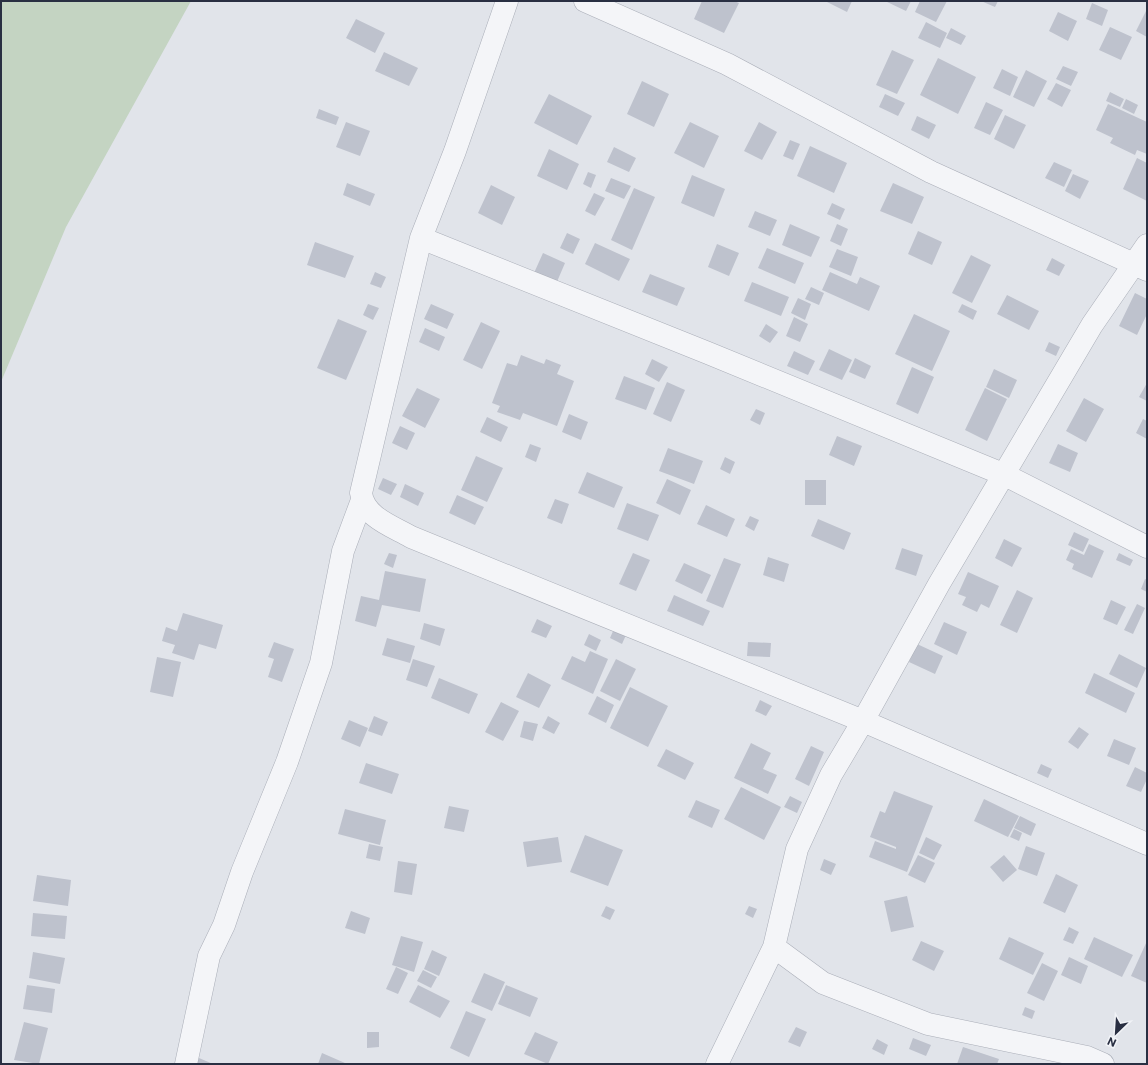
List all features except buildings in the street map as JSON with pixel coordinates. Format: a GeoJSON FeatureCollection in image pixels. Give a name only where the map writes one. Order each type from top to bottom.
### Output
{"type":"FeatureCollection","features":[{"type":"Feature","properties":{"kind":"street"},"geometry":{"type":"LineString","coordinates":[[507,1],[455,151],[421,238],[361,493],[365,508],[376,518],[411,536],[863,721],[1147,844]]}},
{"type":"Feature","properties":{"kind":"street"},"geometry":{"type":"LineString","coordinates":[[585,1],[727,64],[931,172],[1141,268]]}},
{"type":"Feature","properties":{"kind":"street"},"geometry":{"type":"LineString","coordinates":[[421,238],[715,356],[1005,475],[1147,547]]}},
{"type":"Feature","properties":{"kind":"street"},"geometry":{"type":"LineString","coordinates":[[718,1064],[774,947],[797,849],[830,775],[863,721],[939,584],[1005,475],[1092,325],[1141,268],[1147,245]]}},
{"type":"Feature","properties":{"kind":"street"},"geometry":{"type":"LineString","coordinates":[[186,1064],[209,956],[224,925],[242,872],[287,762],[321,663],[343,551],[362,500]]}},
{"type":"Feature","properties":{"kind":"street"},"geometry":{"type":"LineString","coordinates":[[774,947],[823,983],[928,1024],[1087,1057],[1103,1064]]}},
{"type":"Feature","properties":{"kind":"green space"},"geometry":{"type":"Polygon","coordinates":[[[1,1],[191,1],[66,227],[1,382],[1,1]]]}}]}
